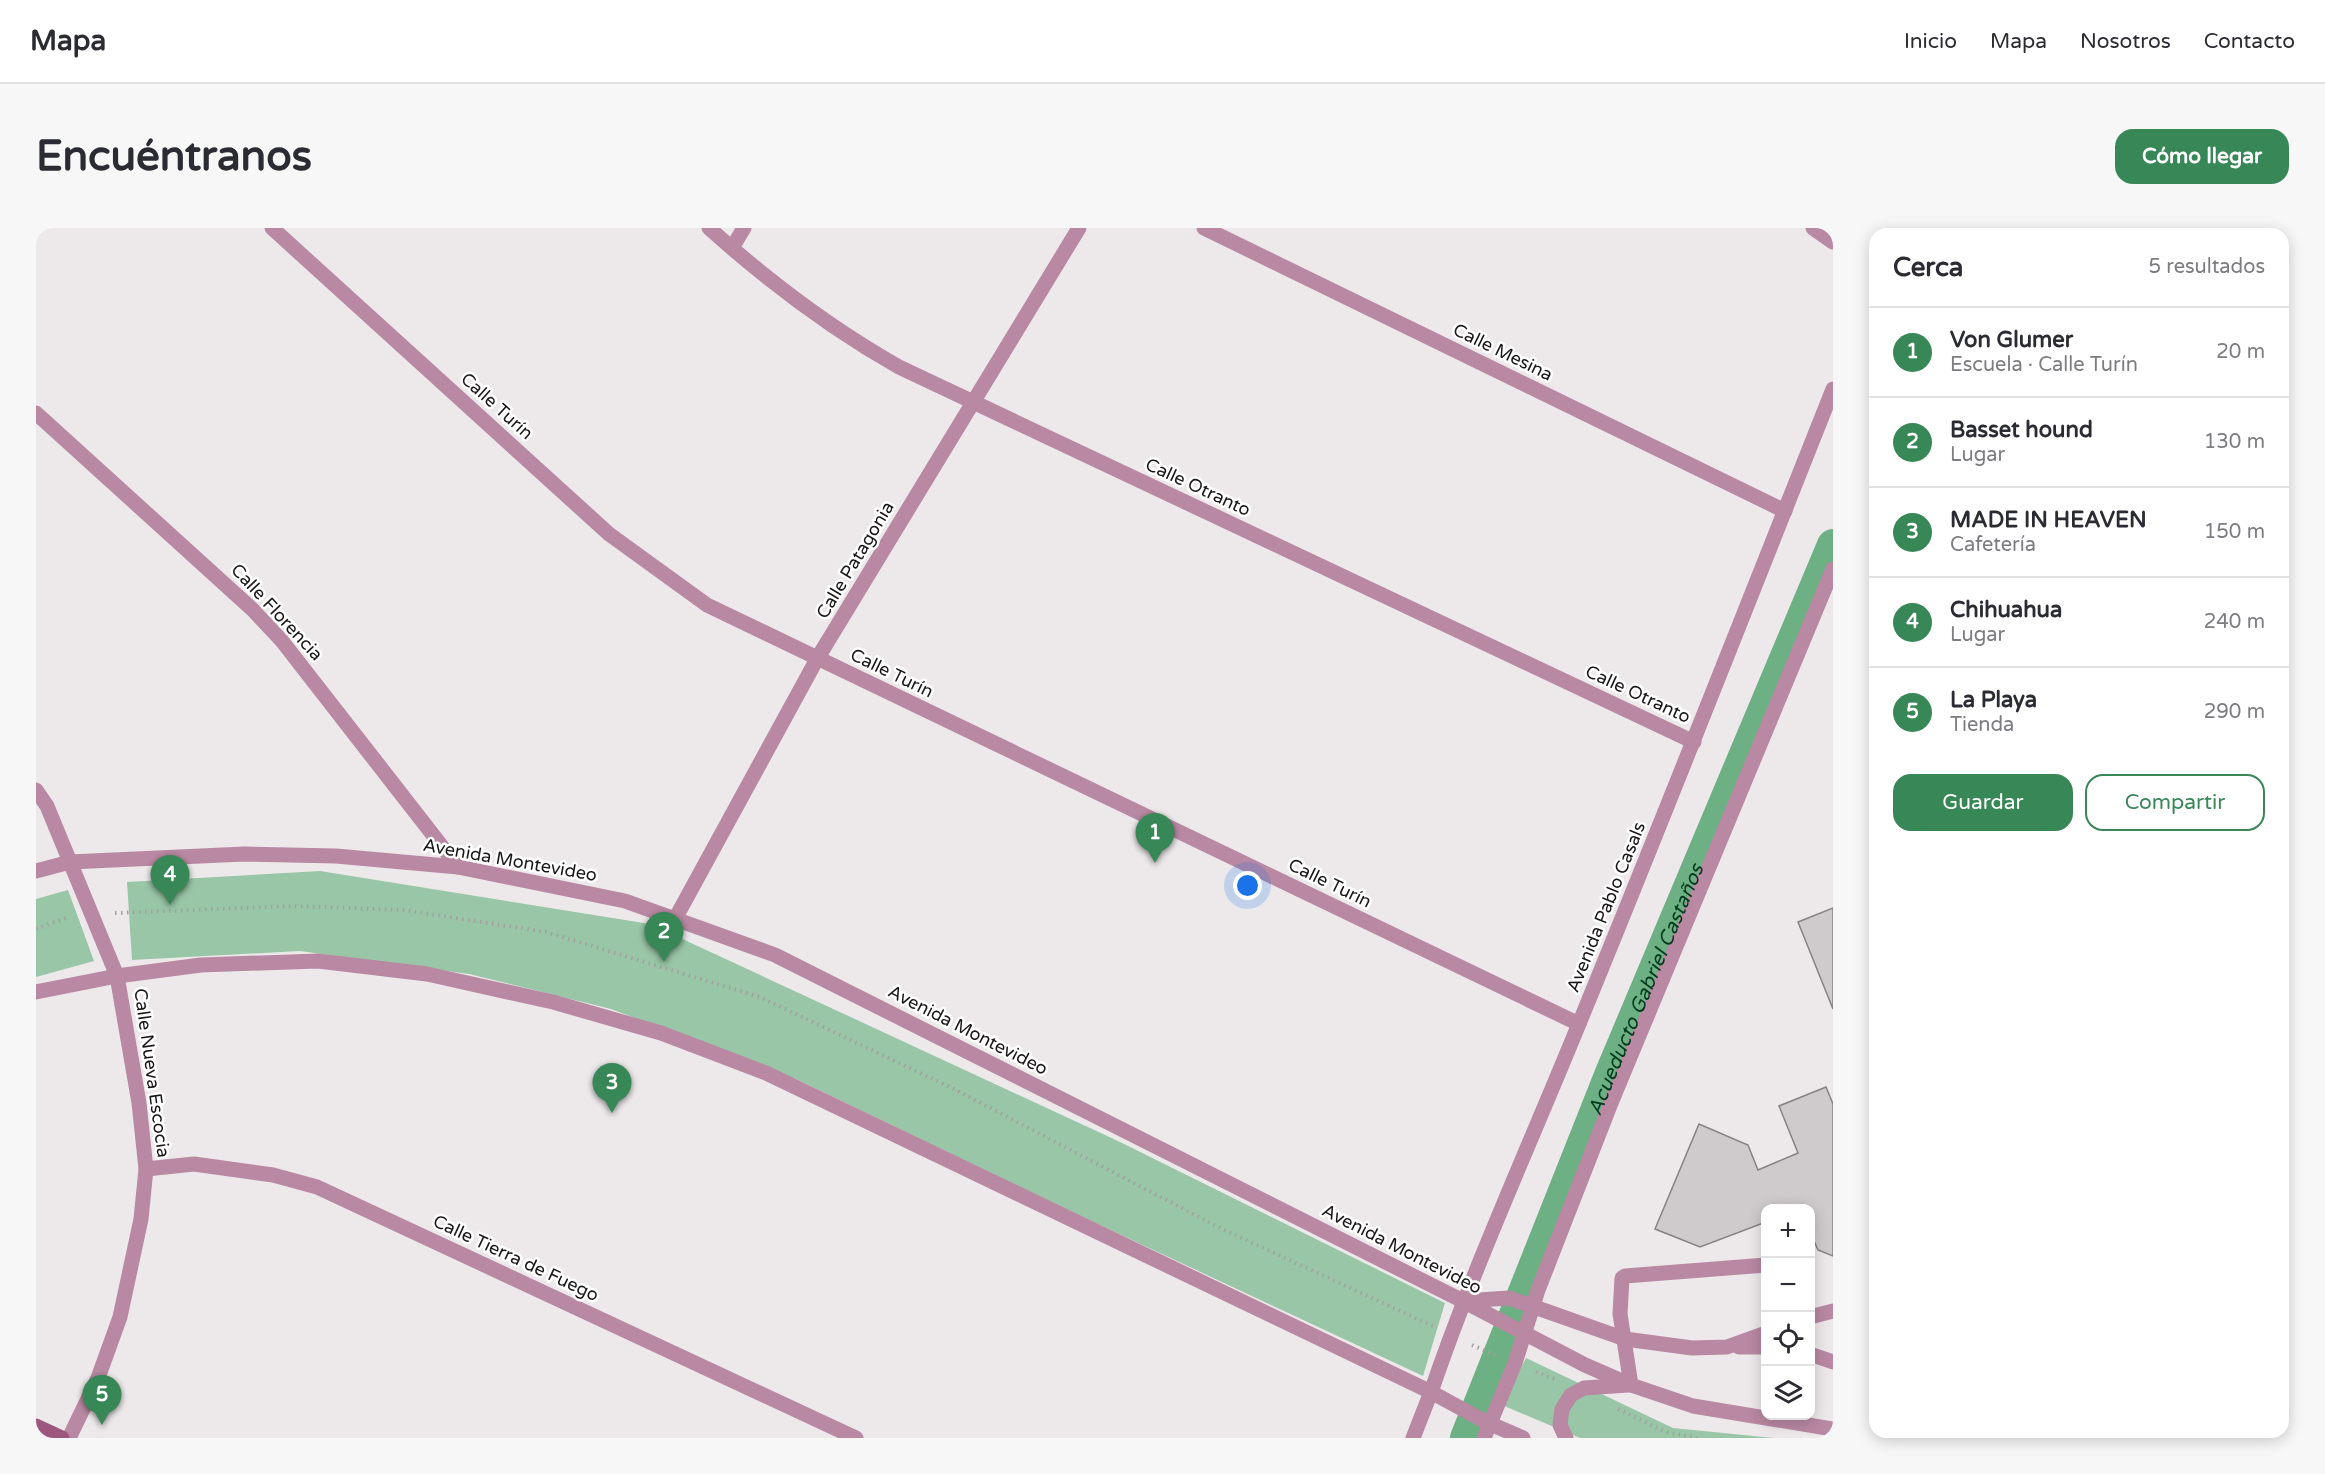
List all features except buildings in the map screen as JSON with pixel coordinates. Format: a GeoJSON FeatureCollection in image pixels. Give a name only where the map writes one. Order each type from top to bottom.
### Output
{"type":"FeatureCollection","features":[{"type":"Feature","properties":{"kind":"main road"},"geometry":{"type":"LineString","coordinates":[[36,1426],[62,1438]]}},
{"type":"Feature","properties":{"kind":"street","name":"Calle Turín"},"geometry":{"type":"LineString","coordinates":[[272,228],[609,534],[707,604],[817,659],[1579,1024]]}},
{"type":"Feature","properties":{"kind":"street","name":"Calle Otranto"},"geometry":{"type":"LineString","coordinates":[[709,228],[789,295],[849,338],[899,367],[1694,742]]}},
{"type":"Feature","properties":{"kind":"street"},"geometry":{"type":"LineString","coordinates":[[732,248],[744,228]]}},
{"type":"Feature","properties":{"kind":"street","name":"Calle Patagonia"},"geometry":{"type":"LineString","coordinates":[[675,919],[817,659],[1078,228]]}},
{"type":"Feature","properties":{"kind":"street","name":"Calle Mesina"},"geometry":{"type":"LineString","coordinates":[[1204,228],[1785,511]]}},
{"type":"Feature","properties":{"kind":"street"},"geometry":{"type":"LineString","coordinates":[[1813,228],[1833,242]]}},
{"type":"Feature","properties":{"kind":"street","name":"Avenida Pablo Casals"},"geometry":{"type":"LineString","coordinates":[[1413,1438],[1462,1301],[1579,1024],[1694,742],[1833,389]]}},
{"type":"Feature","properties":{"kind":"street","name":"Calle Florencia"},"geometry":{"type":"LineString","coordinates":[[36,413],[253,610],[282,641],[458,867]]}},
{"type":"Feature","properties":{"kind":"street"},"geometry":{"type":"LineString","coordinates":[[1487,1431],[1515,1363],[1532,1307],[1611,1102],[1833,569]]}},
{"type":"Feature","properties":{"kind":"street","name":"Calle Nueva Escocia"},"geometry":{"type":"LineString","coordinates":[[36,790],[47,806],[117,976],[137,1092],[146,1169],[141,1219],[120,1317],[98,1378],[69,1438]]}},
{"type":"Feature","properties":{"kind":"street","name":"Avenida Montevideo"},"geometry":{"type":"LineString","coordinates":[[36,871],[70,862],[243,854],[336,856],[458,867],[625,901],[775,955],[1585,1365],[1631,1385],[1693,1406],[1833,1430]]}},
{"type":"Feature","properties":{"kind":"street"},"geometry":{"type":"LineString","coordinates":[[36,992],[117,976],[201,965],[318,961],[427,974],[553,1002],[661,1033],[766,1073],[1431,1392],[1487,1431],[1523,1438]]}},
{"type":"Feature","properties":{"kind":"street","name":"Calle Tierra de Fuego"},"geometry":{"type":"LineString","coordinates":[[146,1169],[194,1164],[273,1175],[317,1187],[855,1438]]}},
{"type":"Feature","properties":{"kind":"street"},"geometry":{"type":"LineString","coordinates":[[1566,1438],[1560,1425],[1562,1409],[1571,1395],[1584,1388],[1631,1385],[1620,1314],[1622,1278],[1761,1265]]}},
{"type":"Feature","properties":{"kind":"street"},"geometry":{"type":"LineString","coordinates":[[1462,1301],[1509,1298],[1625,1339],[1692,1348],[1761,1347]]}},
{"type":"Feature","properties":{"kind":"street"},"geometry":{"type":"LineString","coordinates":[[1815,1316],[1833,1311]]}},
{"type":"Feature","properties":{"kind":"street"},"geometry":{"type":"LineString","coordinates":[[1727,1347],[1761,1335]]}},
{"type":"Feature","properties":{"kind":"street"},"geometry":{"type":"LineString","coordinates":[[1815,1356],[1833,1362]]}},
{"type":"Feature","properties":{"kind":"green space"},"geometry":{"type":"Polygon","coordinates":[[[320,871],[650,924],[1118,1141],[1445,1303],[1423,1376],[1070,1211],[796,1079],[611,1009],[469,974],[300,951],[132,960],[127,882],[320,871]]]}},
{"type":"Feature","properties":{"kind":"green space"},"geometry":{"type":"Polygon","coordinates":[[[68,890],[94,961],[36,977],[36,899],[68,890]]]}},
{"type":"Feature","properties":{"kind":"green space"},"geometry":{"type":"Polygon","coordinates":[[[1526,1358],[1673,1428],[1774,1438],[1580,1438],[1502,1405],[1526,1358]]]}},
{"type":"Feature","properties":{"kind":"waterway","name":"Acueducto Gabriel Castaños"},"geometry":{"type":"LineString","coordinates":[[1466,1438],[1611,1073],[1833,545]]}},
{"type":"Feature","properties":{"kind":"place","name":"Von Glumer"},"geometry":{"type":"Point","coordinates":[1155,863]}},
{"type":"Feature","properties":{"kind":"place","name":"Chihuahua"},"geometry":{"type":"Point","coordinates":[170,905]}},
{"type":"Feature","properties":{"kind":"place","name":"Basset hound"},"geometry":{"type":"Point","coordinates":[664,962]}},
{"type":"Feature","properties":{"kind":"place","name":"MADE IN HEAVEN"},"geometry":{"type":"Point","coordinates":[612,1113]}},
{"type":"Feature","properties":{"kind":"place","name":"La Playa"},"geometry":{"type":"Point","coordinates":[102,1425]}}]}
